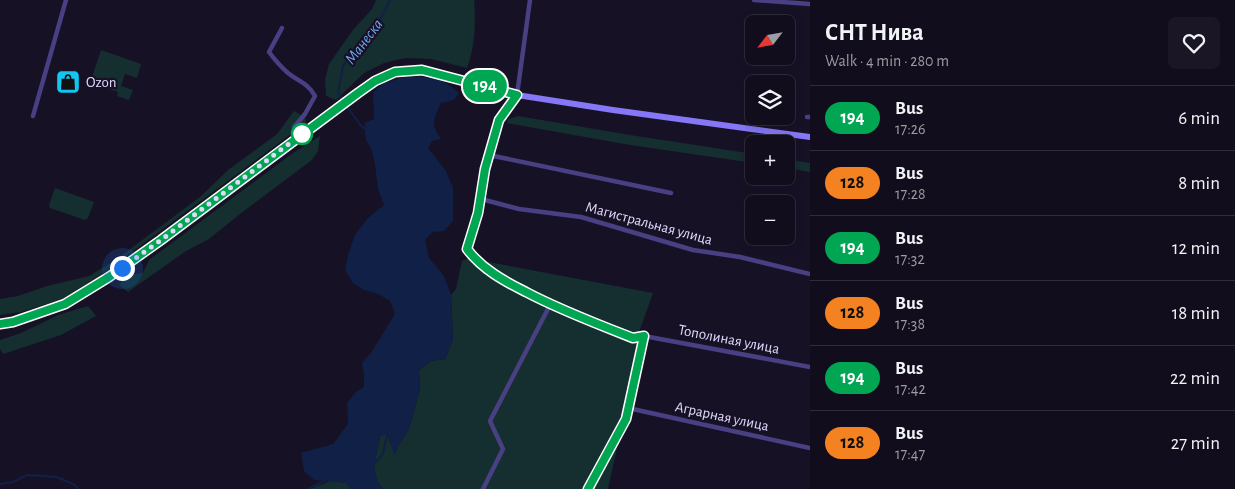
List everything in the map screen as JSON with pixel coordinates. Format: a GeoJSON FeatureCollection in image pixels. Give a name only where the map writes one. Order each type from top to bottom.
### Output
{"type":"FeatureCollection","features":[{"type":"Feature","properties":{"kind":"main road"},"geometry":{"type":"LineString","coordinates":[[0,324],[13,322],[65,304],[109,277],[358,93],[375,81],[395,72],[422,70],[517,95],[810,137]]}},
{"type":"Feature","properties":{"kind":"street"},"geometry":{"type":"LineString","coordinates":[[34,116],[66,0]]}},
{"type":"Feature","properties":{"kind":"street"},"geometry":{"type":"LineString","coordinates":[[481,198],[485,169],[499,120],[517,95],[530,0]]}},
{"type":"Feature","properties":{"kind":"street"},"geometry":{"type":"LineString","coordinates":[[754,0],[810,4]]}},
{"type":"Feature","properties":{"kind":"street"},"geometry":{"type":"LineString","coordinates":[[282,28],[269,52],[290,74],[311,89],[315,96],[305,114],[294,127],[297,138]]}},
{"type":"Feature","properties":{"kind":"street","name":"Магистральная улица"},"geometry":{"type":"LineString","coordinates":[[489,155],[671,193]]}},
{"type":"Feature","properties":{"kind":"street","name":"Магистральная улица"},"geometry":{"type":"LineString","coordinates":[[481,198],[519,209],[582,217],[692,250],[740,256],[810,274]]}},
{"type":"Feature","properties":{"kind":"street","name":"Тополиная улица"},"geometry":{"type":"LineString","coordinates":[[481,198],[467,249],[472,256],[498,278],[550,304],[633,338],[644,336],[810,367]]}},
{"type":"Feature","properties":{"kind":"street"},"geometry":{"type":"LineString","coordinates":[[483,489],[503,449],[490,421],[550,304]]}},
{"type":"Feature","properties":{"kind":"street"},"geometry":{"type":"LineString","coordinates":[[588,489],[626,419],[644,336]]}},
{"type":"Feature","properties":{"kind":"street","name":"Аграрная улица"},"geometry":{"type":"LineString","coordinates":[[628,408],[810,448]]}},
{"type":"Feature","properties":{"kind":"green space"},"geometry":{"type":"Polygon","coordinates":[[[376,0],[474,0],[474,34],[472,52],[467,68],[431,59],[405,58],[384,63],[364,73],[336,100],[326,96],[325,80],[329,64],[353,30],[372,9],[376,0]]]}},
{"type":"Feature","properties":{"kind":"green space"},"geometry":{"type":"Polygon","coordinates":[[[101,50],[141,64],[137,78],[125,74],[121,86],[133,90],[129,100],[117,96],[118,92],[90,83],[101,50]]]}},
{"type":"Feature","properties":{"kind":"green space"},"geometry":{"type":"Polygon","coordinates":[[[294,111],[305,117],[306,123],[105,272],[62,299],[21,312],[0,315],[0,299],[18,296],[47,286],[89,276],[114,261],[200,197],[228,170],[277,134],[294,111]]]}},
{"type":"Feature","properties":{"kind":"green space"},"geometry":{"type":"Polygon","coordinates":[[[518,116],[745,153],[745,162],[630,145],[507,123],[509,119],[518,116]]]}},
{"type":"Feature","properties":{"kind":"green space"},"geometry":{"type":"Polygon","coordinates":[[[320,136],[318,151],[312,160],[209,239],[186,251],[128,292],[119,285],[127,275],[143,273],[149,260],[293,153],[320,136]]]}},
{"type":"Feature","properties":{"kind":"green space"},"geometry":{"type":"Polygon","coordinates":[[[795,160],[810,163],[810,172],[795,170],[795,160]]]}},
{"type":"Feature","properties":{"kind":"green space"},"geometry":{"type":"Polygon","coordinates":[[[55,188],[94,202],[88,218],[85,220],[50,208],[49,205],[55,188]]]}},
{"type":"Feature","properties":{"kind":"green space"},"geometry":{"type":"Polygon","coordinates":[[[472,256],[483,261],[653,293],[638,335],[623,421],[608,489],[383,489],[377,482],[374,466],[380,436],[388,433],[390,443],[399,445],[409,429],[420,389],[419,370],[431,361],[445,359],[453,339],[451,295],[456,289],[462,261],[472,256]]]}},
{"type":"Feature","properties":{"kind":"green space"},"geometry":{"type":"Polygon","coordinates":[[[88,306],[96,316],[61,335],[3,354],[0,349],[0,340],[21,333],[58,315],[88,306]]]}},
{"type":"Feature","properties":{"kind":"green space"},"geometry":{"type":"Polygon","coordinates":[[[330,481],[347,483],[351,489],[310,489],[330,481]]]}},
{"type":"Feature","properties":{"kind":"water"},"geometry":{"type":"Polygon","coordinates":[[[406,77],[440,80],[459,93],[454,100],[441,103],[436,113],[434,125],[441,139],[432,141],[428,148],[446,171],[453,188],[453,221],[444,231],[432,232],[425,240],[429,258],[444,276],[451,295],[453,339],[445,359],[431,361],[419,370],[420,389],[409,429],[395,455],[388,434],[380,436],[374,466],[377,482],[383,489],[351,489],[346,483],[314,480],[304,471],[301,453],[333,444],[348,424],[347,403],[356,392],[364,387],[362,363],[371,353],[395,314],[390,301],[353,283],[345,270],[355,235],[368,218],[384,205],[378,189],[372,150],[366,140],[365,132],[365,123],[374,119],[373,92],[384,83],[406,77]]]}},
{"type":"Feature","properties":{"kind":"waterway","name":"Манеска"},"geometry":{"type":"LineString","coordinates":[[343,101],[338,93],[343,66],[378,24],[390,0]]}},
{"type":"Feature","properties":{"kind":"waterway","name":"Манеска"},"geometry":{"type":"LineString","coordinates":[[346,105],[362,127],[367,129]]}},
{"type":"Feature","properties":{"kind":"waterway","name":"Манеска"},"geometry":{"type":"LineString","coordinates":[[373,465],[383,454],[388,431]]}},
{"type":"Feature","properties":{"kind":"waterway","name":"Манеска"},"geometry":{"type":"LineString","coordinates":[[0,484],[13,482],[27,475],[57,477],[75,485],[78,489]]}},
{"type":"Feature","properties":{"kind":"waterway","name":"Манеска"},"geometry":{"type":"LineString","coordinates":[[308,489],[326,480]]}},
{"type":"Feature","properties":{"kind":"bus line","name":"194"},"geometry":{"type":"LineString","coordinates":[[0,324],[13,322],[65,304],[109,277],[375,81],[395,72],[422,70],[479,84],[517,95],[499,120],[485,169],[478,213],[467,249],[472,256],[498,278],[550,304],[633,338],[644,336],[626,419],[588,489]]}},
{"type":"Feature","properties":{"kind":"place","name":"Ozon"},"geometry":{"type":"Point","coordinates":[68,82]}},
{"type":"Feature","properties":{"kind":"route"},"geometry":{"type":"LineString","coordinates":[[122,268],[302,134]]}}]}
